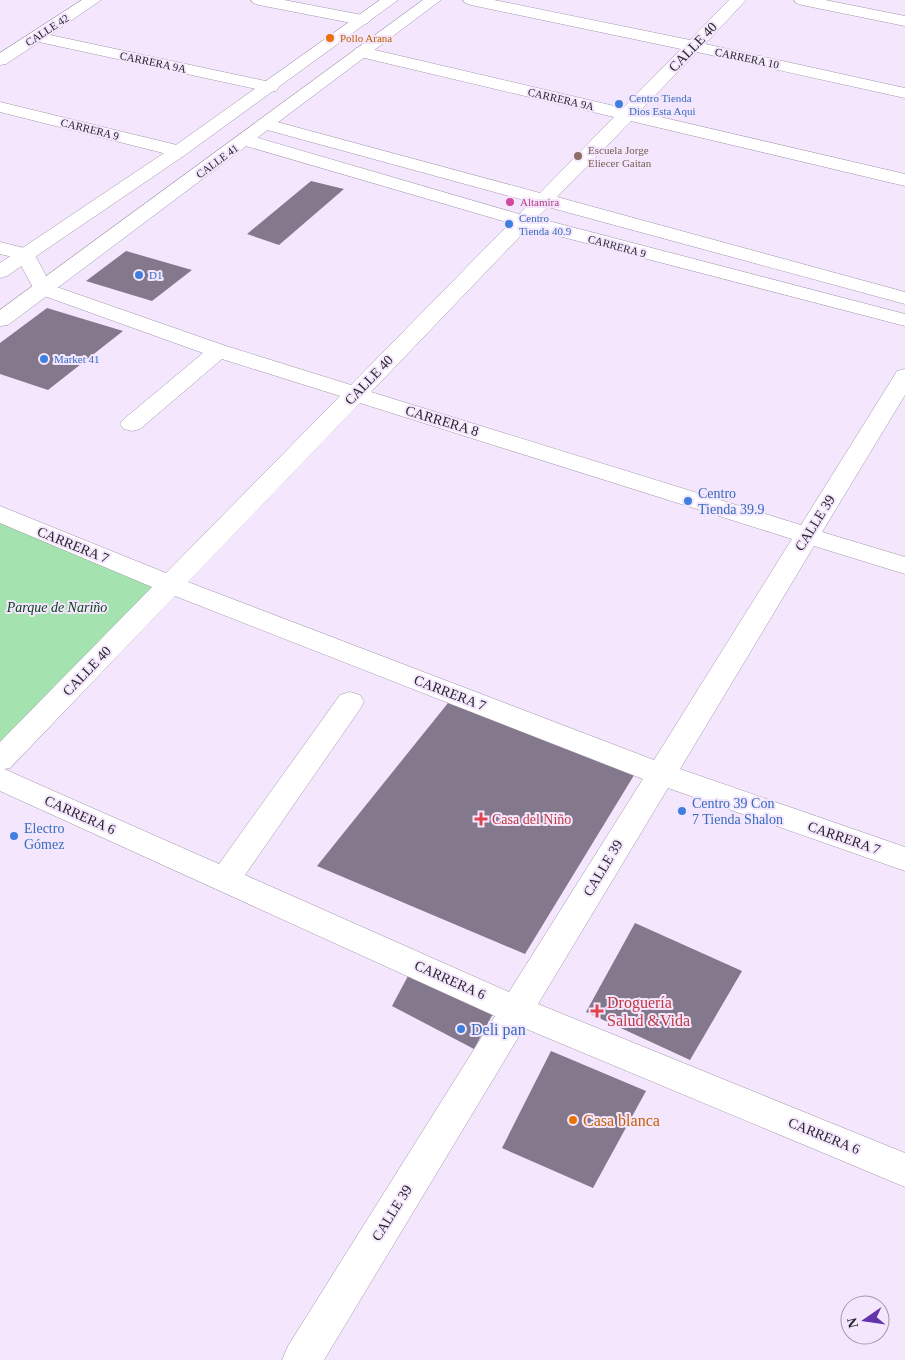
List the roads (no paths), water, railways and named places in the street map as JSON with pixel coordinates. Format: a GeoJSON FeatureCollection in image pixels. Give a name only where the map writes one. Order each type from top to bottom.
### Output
{"type":"FeatureCollection","features":[{"type":"Feature","properties":{"kind":"street","name":"CALLE 42"},"geometry":{"type":"LineString","coordinates":[[0,60],[93,0]]}},
{"type":"Feature","properties":{"kind":"street"},"geometry":{"type":"LineString","coordinates":[[259,0],[362,20]]}},
{"type":"Feature","properties":{"kind":"street"},"geometry":{"type":"LineString","coordinates":[[0,272],[180,150],[390,0]]}},
{"type":"Feature","properties":{"kind":"street","name":"CALLE 41"},"geometry":{"type":"LineString","coordinates":[[0,320],[433,0]]}},
{"type":"Feature","properties":{"kind":"street","name":"CARRERA 10"},"geometry":{"type":"LineString","coordinates":[[471,0],[905,93]]}},
{"type":"Feature","properties":{"kind":"street","name":"CALLE 40"},"geometry":{"type":"LineString","coordinates":[[0,760],[738,0]]}},
{"type":"Feature","properties":{"kind":"street"},"geometry":{"type":"LineString","coordinates":[[802,0],[905,21]]}},
{"type":"Feature","properties":{"kind":"street","name":"CARRERA 9A"},"geometry":{"type":"LineString","coordinates":[[37,37],[270,87]]}},
{"type":"Feature","properties":{"kind":"street","name":"CARRERA 9A"},"geometry":{"type":"LineString","coordinates":[[362,52],[905,180]]}},
{"type":"Feature","properties":{"kind":"street","name":"CARRERA 9"},"geometry":{"type":"LineString","coordinates":[[0,107],[180,150]]}},
{"type":"Feature","properties":{"kind":"street","name":"CARRERA 9"},"geometry":{"type":"LineString","coordinates":[[266,124],[905,298]]}},
{"type":"Feature","properties":{"kind":"street","name":"CARRERA 9"},"geometry":{"type":"LineString","coordinates":[[245,140],[524,221],[905,320]]}},
{"type":"Feature","properties":{"kind":"street"},"geometry":{"type":"LineString","coordinates":[[0,248],[25,254],[43,289]]}},
{"type":"Feature","properties":{"kind":"street","name":"CARRERA 8"},"geometry":{"type":"LineString","coordinates":[[43,289],[218,351],[905,566]]}},
{"type":"Feature","properties":{"kind":"street"},"geometry":{"type":"LineString","coordinates":[[132,424],[218,351]]}},
{"type":"Feature","properties":{"kind":"street","name":"CALLE 39"},"geometry":{"type":"LineString","coordinates":[[302,1360],[905,376]]}},
{"type":"Feature","properties":{"kind":"street","name":"CARRERA 7"},"geometry":{"type":"LineString","coordinates":[[0,514],[171,585],[661,774],[905,859]]}},
{"type":"Feature","properties":{"kind":"street"},"geometry":{"type":"LineString","coordinates":[[225,880],[350,702]]}},
{"type":"Feature","properties":{"kind":"street","name":"CARRERA 6"},"geometry":{"type":"LineString","coordinates":[[0,779],[516,1010],[905,1170]]}},
{"type":"Feature","properties":{"kind":"place","name":"Pollo Arana"},"geometry":{"type":"Point","coordinates":[330,38]}},
{"type":"Feature","properties":{"kind":"place","name":"Centro Tienda Dios Esta Aqui"},"geometry":{"type":"Point","coordinates":[619,104]}},
{"type":"Feature","properties":{"kind":"place","name":"Escuela Jorge Eliecer Gaitan"},"geometry":{"type":"Point","coordinates":[578,156]}},
{"type":"Feature","properties":{"kind":"place","name":"Altamira"},"geometry":{"type":"Point","coordinates":[510,202]}},
{"type":"Feature","properties":{"kind":"place","name":"Centro Tienda 40.9"},"geometry":{"type":"Point","coordinates":[509,224]}},
{"type":"Feature","properties":{"kind":"place","name":"D1"},"geometry":{"type":"Point","coordinates":[139,275]}},
{"type":"Feature","properties":{"kind":"place","name":"Market 41"},"geometry":{"type":"Point","coordinates":[44,359]}},
{"type":"Feature","properties":{"kind":"place","name":"Centro Tienda 39.9"},"geometry":{"type":"Point","coordinates":[688,501]}},
{"type":"Feature","properties":{"kind":"place","name":"Centro 39 Con 7 Tienda Shalon"},"geometry":{"type":"Point","coordinates":[682,811]}},
{"type":"Feature","properties":{"kind":"place","name":"Casa del Niño"},"geometry":{"type":"Point","coordinates":[481,819]}},
{"type":"Feature","properties":{"kind":"place","name":"Electro Gómez"},"geometry":{"type":"Point","coordinates":[14,836]}},
{"type":"Feature","properties":{"kind":"place","name":"Droguería Salud &Vida"},"geometry":{"type":"Point","coordinates":[597,1011]}},
{"type":"Feature","properties":{"kind":"place","name":"Deli pan"},"geometry":{"type":"Point","coordinates":[461,1029]}},
{"type":"Feature","properties":{"kind":"place","name":"Casa blanca"},"geometry":{"type":"Point","coordinates":[573,1120]}},
{"type":"Feature","properties":{"kind":"park label","name":"Parque de Nariño"},"geometry":{"type":"Point","coordinates":[57,607]}}]}
